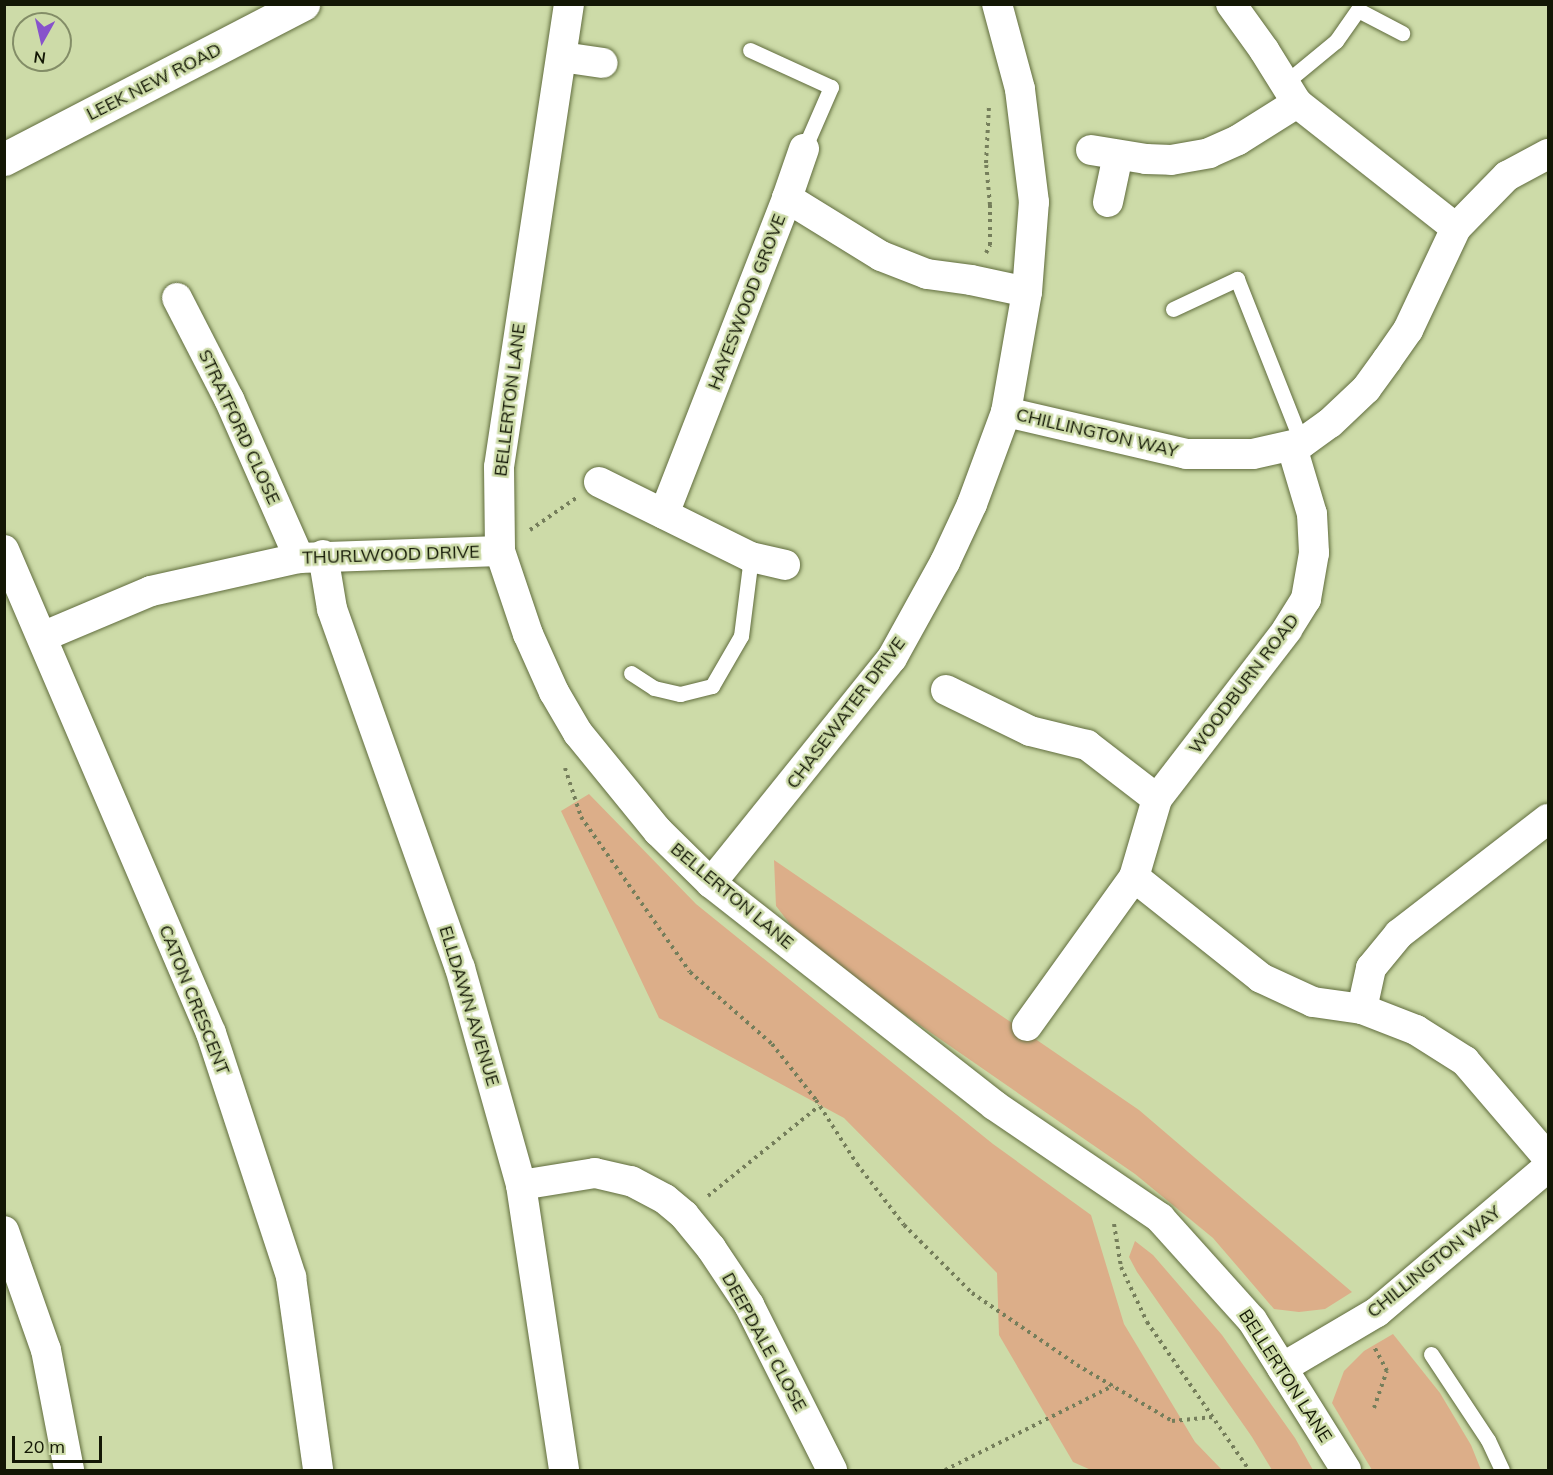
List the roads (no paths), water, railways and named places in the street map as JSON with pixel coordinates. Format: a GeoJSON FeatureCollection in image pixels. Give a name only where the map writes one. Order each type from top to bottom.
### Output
{"type":"FeatureCollection","features":[{"type":"Feature","properties":{"kind":"highway","name":"LEEK NEW ROAD"},"geometry":{"type":"LineString","coordinates":[[4,159],[303,4]]}},
{"type":"Feature","properties":{"kind":"street","name":"BELLERTON LANE"},"geometry":{"type":"LineString","coordinates":[[569,4],[499,467],[500,551],[528,634],[555,692],[578,733],[658,831],[711,883],[994,1105],[1160,1218],[1252,1320],[1346,1470]]}},
{"type":"Feature","properties":{"kind":"street","name":"CHASEWATER DRIVE"},"geometry":{"type":"LineString","coordinates":[[711,883],[892,658],[945,562],[972,504],[1006,412],[1026,292],[1034,202],[1020,89],[998,4]]}},
{"type":"Feature","properties":{"kind":"street"},"geometry":{"type":"LineString","coordinates":[[1231,4],[1291,93],[1456,228]]}},
{"type":"Feature","properties":{"kind":"street"},"geometry":{"type":"LineString","coordinates":[[562,57],[603,63]]}},
{"type":"Feature","properties":{"kind":"street"},"geometry":{"type":"LineString","coordinates":[[1108,202],[1105,152],[1171,160],[1209,153],[1238,140],[1291,93]]}},
{"type":"Feature","properties":{"kind":"street"},"geometry":{"type":"LineString","coordinates":[[787,198],[804,149]]}},
{"type":"Feature","properties":{"kind":"street","name":"CHILLINGTON WAY"},"geometry":{"type":"LineString","coordinates":[[1006,412],[1186,454],[1252,454],[1297,445],[1330,423],[1366,389],[1403,338],[1456,228],[1507,176],[1548,154]]}},
{"type":"Feature","properties":{"kind":"street","name":"HAYESWOOD GROVE"},"geometry":{"type":"LineString","coordinates":[[664,514],[787,198],[882,256],[927,274],[972,280],[1026,292]]}},
{"type":"Feature","properties":{"kind":"street","name":"STRATFORD CLOSE"},"geometry":{"type":"LineString","coordinates":[[177,298],[311,556]]}},
{"type":"Feature","properties":{"kind":"street","name":"WOODBURN ROAD"},"geometry":{"type":"LineString","coordinates":[[1027,1026],[1134,878],[1157,799],[1287,630],[1306,599],[1314,553],[1312,514],[1297,445]]}},
{"type":"Feature","properties":{"kind":"street"},"geometry":{"type":"LineString","coordinates":[[599,482],[751,557],[785,565]]}},
{"type":"Feature","properties":{"kind":"street","name":"CATON CRESCENT"},"geometry":{"type":"LineString","coordinates":[[4,550],[211,1033],[291,1277],[318,1470]]}},
{"type":"Feature","properties":{"kind":"street","name":"THURLWOOD DRIVE"},"geometry":{"type":"LineString","coordinates":[[42,637],[151,591],[311,556],[500,551]]}},
{"type":"Feature","properties":{"kind":"street","name":"ELLDAWN AVENUE"},"geometry":{"type":"LineString","coordinates":[[311,556],[460,968],[521,1185],[564,1470]]}},
{"type":"Feature","properties":{"kind":"street"},"geometry":{"type":"LineString","coordinates":[[946,690],[1030,731],[1087,745],[1157,799]]}},
{"type":"Feature","properties":{"kind":"street"},"geometry":{"type":"LineString","coordinates":[[1362,1009],[1371,968],[1399,934],[1548,819]]}},
{"type":"Feature","properties":{"kind":"street"},"geometry":{"type":"LineString","coordinates":[[1134,878],[1261,978],[1313,1002],[1362,1009],[1416,1029],[1465,1061],[1548,1158]]}},
{"type":"Feature","properties":{"kind":"street","name":"CHILLINGTON WAY"},"geometry":{"type":"LineString","coordinates":[[1282,1368],[1377,1312],[1548,1167]]}},
{"type":"Feature","properties":{"kind":"street","name":"DEEPDALE CLOSE"},"geometry":{"type":"LineString","coordinates":[[521,1185],[596,1173],[631,1181],[665,1199],[684,1215],[711,1248],[749,1305],[832,1470]]}},
{"type":"Feature","properties":{"kind":"street"},"geometry":{"type":"LineString","coordinates":[[4,1231],[46,1350],[69,1470]]}},
{"type":"Feature","properties":{"kind":"lane"},"geometry":{"type":"LineString","coordinates":[[1291,93],[1336,41],[1358,10],[1402,33]]}},
{"type":"Feature","properties":{"kind":"lane"},"geometry":{"type":"LineString","coordinates":[[750,50],[831,87],[804,149]]}},
{"type":"Feature","properties":{"kind":"lane"},"geometry":{"type":"LineString","coordinates":[[1173,309],[1237,279],[1297,445]]}},
{"type":"Feature","properties":{"kind":"lane"},"geometry":{"type":"LineString","coordinates":[[631,673],[654,688],[680,694],[712,686],[741,636],[751,557]]}},
{"type":"Feature","properties":{"kind":"lane"},"geometry":{"type":"LineString","coordinates":[[1431,1354],[1488,1440],[1502,1470]]}}]}
